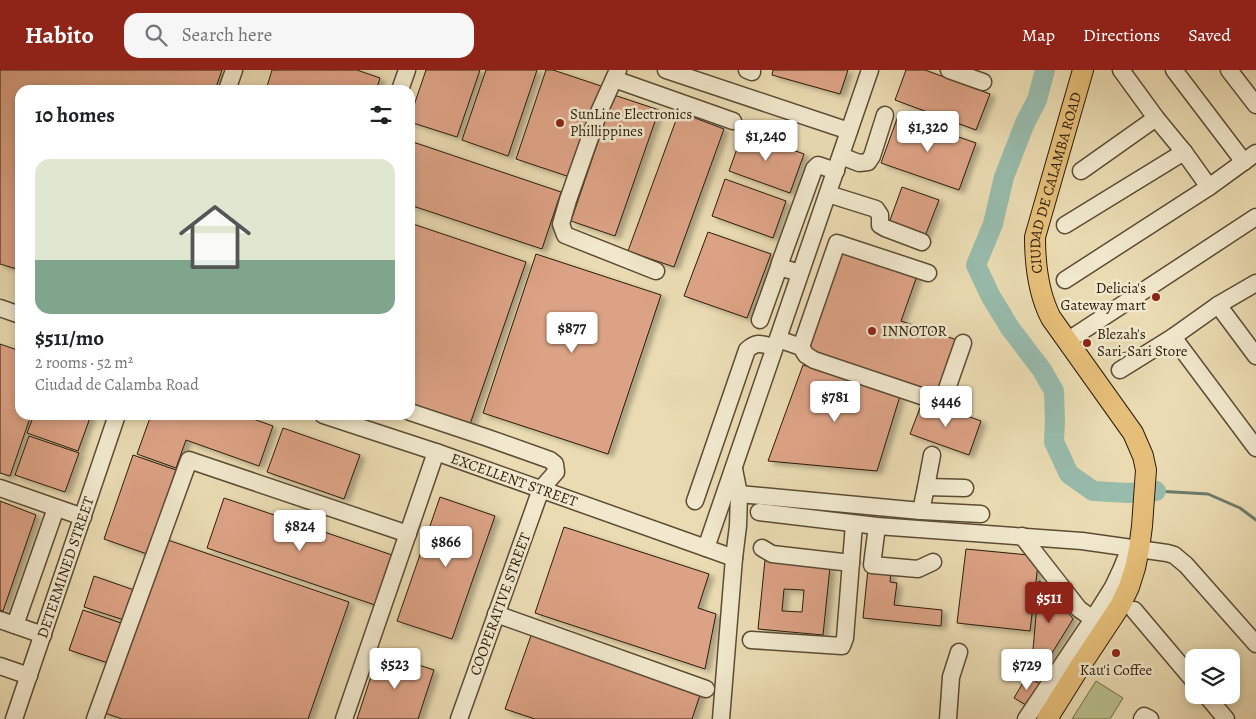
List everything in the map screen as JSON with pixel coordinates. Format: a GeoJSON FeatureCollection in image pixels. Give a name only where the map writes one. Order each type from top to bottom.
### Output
{"type":"FeatureCollection","features":[{"type":"Feature","properties":{"kind":"main road","name":"CIUDAD DE CALAMBA ROAD"},"geometry":{"type":"LineString","coordinates":[[1046,719],[1120,606],[1129,587],[1136,568],[1135,548],[1142,526],[1146,470],[1143,456],[1133,433],[1051,318],[1042,296],[1035,260],[1035,237],[1083,70]]}},
{"type":"Feature","properties":{"kind":"street"},"geometry":{"type":"LineString","coordinates":[[229,85],[234,70]]}},
{"type":"Feature","properties":{"kind":"street"},"geometry":{"type":"LineString","coordinates":[[402,85],[406,70]]}},
{"type":"Feature","properties":{"kind":"street"},"geometry":{"type":"LineString","coordinates":[[666,70],[849,132]]}},
{"type":"Feature","properties":{"kind":"street"},"geometry":{"type":"LineString","coordinates":[[706,548],[870,70]]}},
{"type":"Feature","properties":{"kind":"street"},"geometry":{"type":"LineString","coordinates":[[949,70],[983,82]]}},
{"type":"Feature","properties":{"kind":"street"},"geometry":{"type":"LineString","coordinates":[[1122,70],[1209,187]]}},
{"type":"Feature","properties":{"kind":"street"},"geometry":{"type":"LineString","coordinates":[[1065,280],[1209,187],[1250,158],[1174,70]]}},
{"type":"Feature","properties":{"kind":"street"},"geometry":{"type":"LineString","coordinates":[[1229,70],[1256,105]]}},
{"type":"Feature","properties":{"kind":"street"},"geometry":{"type":"LineString","coordinates":[[656,271],[565,235],[561,224],[599,112],[616,75],[677,101],[733,121]]}},
{"type":"Feature","properties":{"kind":"street"},"geometry":{"type":"LineString","coordinates":[[677,101],[687,77]]}},
{"type":"Feature","properties":{"kind":"street"},"geometry":{"type":"LineString","coordinates":[[760,320],[814,169],[818,165],[868,162],[872,156],[885,115]]}},
{"type":"Feature","properties":{"kind":"street"},"geometry":{"type":"LineString","coordinates":[[1081,171],[1156,118]]}},
{"type":"Feature","properties":{"kind":"street"},"geometry":{"type":"LineString","coordinates":[[1065,225],[1184,152]]}},
{"type":"Feature","properties":{"kind":"street"},"geometry":{"type":"LineString","coordinates":[[828,194],[876,209],[880,215],[880,225],[884,228],[922,242]]}},
{"type":"Feature","properties":{"kind":"street"},"geometry":{"type":"LineString","coordinates":[[799,211],[818,224],[934,271],[837,243],[801,347]]}},
{"type":"Feature","properties":{"kind":"street"},"geometry":{"type":"LineString","coordinates":[[1067,341],[1256,217]]}},
{"type":"Feature","properties":{"kind":"street"},"geometry":{"type":"LineString","coordinates":[[807,253],[831,261]]}},
{"type":"Feature","properties":{"kind":"street"},"geometry":{"type":"LineString","coordinates":[[779,267],[800,273]]}},
{"type":"Feature","properties":{"kind":"street"},"geometry":{"type":"LineString","coordinates":[[1120,370],[1256,283]]}},
{"type":"Feature","properties":{"kind":"street"},"geometry":{"type":"LineString","coordinates":[[1218,306],[1256,356]]}},
{"type":"Feature","properties":{"kind":"street"},"geometry":{"type":"LineString","coordinates":[[0,308],[15,313]]}},
{"type":"Feature","properties":{"kind":"street"},"geometry":{"type":"LineString","coordinates":[[1173,337],[1256,448]]}},
{"type":"Feature","properties":{"kind":"street"},"geometry":{"type":"LineString","coordinates":[[695,501],[747,350],[753,345],[776,343],[801,347],[806,355],[814,360],[942,404],[963,344]]}},
{"type":"Feature","properties":{"kind":"street"},"geometry":{"type":"LineString","coordinates":[[415,414],[550,460],[555,464],[556,472],[540,489]]}},
{"type":"Feature","properties":{"kind":"street","name":"DETERMINED STREET"},"geometry":{"type":"LineString","coordinates":[[14,719],[115,420]]}},
{"type":"Feature","properties":{"kind":"street","name":"EXCELLENT STREET"},"geometry":{"type":"LineString","coordinates":[[338,420],[436,452],[734,558]]}},
{"type":"Feature","properties":{"kind":"street"},"geometry":{"type":"LineString","coordinates":[[344,719],[436,452]]}},
{"type":"Feature","properties":{"kind":"street"},"geometry":{"type":"LineString","coordinates":[[921,511],[932,455]]}},
{"type":"Feature","properties":{"kind":"street"},"geometry":{"type":"LineString","coordinates":[[95,719],[188,460],[408,534]]}},
{"type":"Feature","properties":{"kind":"street"},"geometry":{"type":"LineString","coordinates":[[721,719],[738,526],[739,494],[734,466]]}},
{"type":"Feature","properties":{"kind":"street"},"geometry":{"type":"LineString","coordinates":[[926,487],[965,488]]}},
{"type":"Feature","properties":{"kind":"street"},"geometry":{"type":"LineString","coordinates":[[0,488],[83,517]]}},
{"type":"Feature","properties":{"kind":"street","name":"COOPERATIVE STREET"},"geometry":{"type":"LineString","coordinates":[[459,719],[540,489]]}},
{"type":"Feature","properties":{"kind":"street"},"geometry":{"type":"LineString","coordinates":[[739,494],[921,511],[981,514]]}},
{"type":"Feature","properties":{"kind":"street"},"geometry":{"type":"LineString","coordinates":[[43,635],[8,623],[56,508]]}},
{"type":"Feature","properties":{"kind":"street"},"geometry":{"type":"LineString","coordinates":[[759,512],[854,524],[1082,541],[1167,552],[1181,560],[1256,644]]}},
{"type":"Feature","properties":{"kind":"street"},"geometry":{"type":"LineString","coordinates":[[751,640],[842,646],[845,638],[854,524]]}},
{"type":"Feature","properties":{"kind":"street"},"geometry":{"type":"LineString","coordinates":[[876,526],[872,565],[918,569],[933,562]]}},
{"type":"Feature","properties":{"kind":"street"},"geometry":{"type":"LineString","coordinates":[[1022,536],[1079,610],[1093,619]]}},
{"type":"Feature","properties":{"kind":"street"},"geometry":{"type":"LineString","coordinates":[[762,548],[772,554],[851,564]]}},
{"type":"Feature","properties":{"kind":"street"},"geometry":{"type":"LineString","coordinates":[[1026,719],[1093,619],[1135,548]]}},
{"type":"Feature","properties":{"kind":"street"},"geometry":{"type":"LineString","coordinates":[[1134,610],[1185,670]]}},
{"type":"Feature","properties":{"kind":"street"},"geometry":{"type":"LineString","coordinates":[[496,614],[706,689]]}},
{"type":"Feature","properties":{"kind":"street"},"geometry":{"type":"LineString","coordinates":[[948,719],[951,677],[959,652]]}},
{"type":"Feature","properties":{"kind":"street"},"geometry":{"type":"LineString","coordinates":[[0,666],[29,676]]}},
{"type":"Feature","properties":{"kind":"street"},"geometry":{"type":"LineString","coordinates":[[1214,704],[1226,719]]}},
{"type":"Feature","properties":{"kind":"street"},"geometry":{"type":"LineString","coordinates":[[1142,719],[1144,716],[1150,719]]}},
{"type":"Feature","properties":{"kind":"green space"},"geometry":{"type":"Polygon","coordinates":[[[1096,681],[1123,698],[1110,719],[1072,719],[1096,681]]]}},
{"type":"Feature","properties":{"kind":"building"},"geometry":{"type":"Polygon","coordinates":[[[0,70],[222,70],[217,85],[15,85],[15,268],[0,264],[0,70]]]}},
{"type":"Feature","properties":{"kind":"building"},"geometry":{"type":"Polygon","coordinates":[[[272,70],[357,70],[380,78],[378,85],[268,85],[272,70]]]}},
{"type":"Feature","properties":{"kind":"building"},"geometry":{"type":"Polygon","coordinates":[[[426,70],[480,70],[457,137],[415,124],[415,102],[426,70]]]}},
{"type":"Feature","properties":{"kind":"building"},"geometry":{"type":"Polygon","coordinates":[[[486,70],[537,70],[508,156],[462,140],[486,70]]]}},
{"type":"Feature","properties":{"kind":"building","name":"SunLine Electronics Phillippines"},"geometry":{"type":"Polygon","coordinates":[[[546,70],[553,70],[604,87],[573,178],[516,159],[546,70]]]}},
{"type":"Feature","properties":{"kind":"building"},"geometry":{"type":"Polygon","coordinates":[[[773,70],[848,70],[840,94],[772,75],[773,70]]]}},
{"type":"Feature","properties":{"kind":"building"},"geometry":{"type":"Polygon","coordinates":[[[906,70],[925,70],[990,94],[976,130],[895,100],[906,70]]]}},
{"type":"Feature","properties":{"kind":"building"},"geometry":{"type":"Polygon","coordinates":[[[614,95],[659,110],[615,236],[571,221],[614,95]]]}},
{"type":"Feature","properties":{"kind":"building"},"geometry":{"type":"Polygon","coordinates":[[[679,112],[724,129],[674,267],[628,251],[679,112]]]}},
{"type":"Feature","properties":{"kind":"building"},"geometry":{"type":"Polygon","coordinates":[[[898,116],[976,143],[959,190],[881,163],[898,116]]]}},
{"type":"Feature","properties":{"kind":"building"},"geometry":{"type":"Polygon","coordinates":[[[743,132],[804,154],[790,193],[729,171],[743,132]]]}},
{"type":"Feature","properties":{"kind":"building"},"geometry":{"type":"Polygon","coordinates":[[[415,143],[561,192],[542,249],[415,207],[415,143]]]}},
{"type":"Feature","properties":{"kind":"building"},"geometry":{"type":"Polygon","coordinates":[[[725,179],[786,201],[773,238],[712,216],[725,179]]]}},
{"type":"Feature","properties":{"kind":"building"},"geometry":{"type":"Polygon","coordinates":[[[902,187],[939,200],[925,236],[889,223],[902,187]]]}},
{"type":"Feature","properties":{"kind":"building"},"geometry":{"type":"Polygon","coordinates":[[[415,225],[526,262],[469,427],[415,409],[415,225]]]}},
{"type":"Feature","properties":{"kind":"building"},"geometry":{"type":"Polygon","coordinates":[[[708,232],[771,254],[747,318],[684,296],[708,232]]]}},
{"type":"Feature","properties":{"kind":"building","name":"INNOTOR"},"geometry":{"type":"Polygon","coordinates":[[[842,247],[918,273],[901,321],[960,341],[941,395],[806,349],[842,247]]]}},
{"type":"Feature","properties":{"kind":"building"},"geometry":{"type":"Polygon","coordinates":[[[536,254],[661,295],[608,454],[483,413],[536,254]]]}},
{"type":"Feature","properties":{"kind":"building"},"geometry":{"type":"Polygon","coordinates":[[[0,344],[15,349],[15,420],[29,420],[10,476],[0,473],[0,344]]]}},
{"type":"Feature","properties":{"kind":"building"},"geometry":{"type":"Polygon","coordinates":[[[803,365],[900,396],[877,471],[768,461],[803,365]]]}},
{"type":"Feature","properties":{"kind":"building"},"geometry":{"type":"Polygon","coordinates":[[[923,400],[981,421],[969,455],[910,434],[923,400]]]}},
{"type":"Feature","properties":{"kind":"building"},"geometry":{"type":"Polygon","coordinates":[[[32,420],[89,420],[78,451],[27,433],[32,420]]]}},
{"type":"Feature","properties":{"kind":"building"},"geometry":{"type":"Polygon","coordinates":[[[149,420],[256,420],[273,426],[259,466],[186,440],[176,468],[137,454],[149,420]]]}},
{"type":"Feature","properties":{"kind":"building"},"geometry":{"type":"Polygon","coordinates":[[[283,428],[360,455],[344,499],[267,472],[283,428]]]}},
{"type":"Feature","properties":{"kind":"building"},"geometry":{"type":"Polygon","coordinates":[[[29,436],[79,453],[65,492],[15,475],[29,436]]]}},
{"type":"Feature","properties":{"kind":"building"},"geometry":{"type":"Polygon","coordinates":[[[133,455],[176,470],[147,554],[104,539],[133,455]]]}},
{"type":"Feature","properties":{"kind":"building"},"geometry":{"type":"Polygon","coordinates":[[[440,497],[495,516],[452,639],[397,621],[440,497]]]}},
{"type":"Feature","properties":{"kind":"building"},"geometry":{"type":"Polygon","coordinates":[[[224,498],[392,555],[375,605],[207,548],[224,498]]]}},
{"type":"Feature","properties":{"kind":"building"},"geometry":{"type":"Polygon","coordinates":[[[0,501],[36,515],[3,611],[0,610],[0,501]]]}},
{"type":"Feature","properties":{"kind":"building"},"geometry":{"type":"Polygon","coordinates":[[[564,527],[709,574],[698,608],[716,614],[705,669],[535,613],[564,527]]]}},
{"type":"Feature","properties":{"kind":"building"},"geometry":{"type":"Polygon","coordinates":[[[162,538],[349,602],[308,719],[122,719],[102,712],[162,538]]]}},
{"type":"Feature","properties":{"kind":"building"},"geometry":{"type":"Polygon","coordinates":[[[966,549],[1039,556],[1030,631],[957,623],[966,549]]]}},
{"type":"Feature","properties":{"kind":"building"},"geometry":{"type":"Polygon","coordinates":[[[765,560],[830,567],[823,635],[758,629],[765,560]],[[784,589],[782,611],[802,612],[804,590],[784,589]]]}},
{"type":"Feature","properties":{"kind":"building"},"geometry":{"type":"Polygon","coordinates":[[[868,569],[891,571],[890,582],[897,583],[894,605],[942,610],[941,626],[863,618],[868,569]]]}},
{"type":"Feature","properties":{"kind":"building"},"geometry":{"type":"Polygon","coordinates":[[[94,576],[134,590],[124,620],[84,607],[94,576]]]}},
{"type":"Feature","properties":{"kind":"building"},"geometry":{"type":"Polygon","coordinates":[[[1039,581],[1048,586],[1073,619],[1044,666],[1032,661],[1039,581]]]}},
{"type":"Feature","properties":{"kind":"building"},"geometry":{"type":"Polygon","coordinates":[[[83,610],[121,623],[108,663],[69,650],[83,610]]]}},
{"type":"Feature","properties":{"kind":"building"},"geometry":{"type":"Polygon","coordinates":[[[533,630],[702,689],[692,719],[535,719],[505,709],[533,630]]]}},
{"type":"Feature","properties":{"kind":"building"},"geometry":{"type":"Polygon","coordinates":[[[379,652],[434,670],[418,719],[357,719],[379,652]]]}},
{"type":"Feature","properties":{"kind":"building"},"geometry":{"type":"Polygon","coordinates":[[[1027,676],[1040,684],[1026,705],[1014,698],[1027,676]]]}},
{"type":"Feature","properties":{"kind":"waterway"},"geometry":{"type":"LineString","coordinates":[[1045,70],[1037,100],[1025,123],[1004,177],[993,224],[976,265],[990,295],[1010,328],[1042,370],[1054,391],[1054,442],[1069,474],[1093,491],[1128,493],[1156,491]]}},
{"type":"Feature","properties":{"kind":"waterway"},"geometry":{"type":"LineString","coordinates":[[1156,491],[1208,494],[1240,508],[1256,520]]}},
{"type":"Feature","properties":{"kind":"place","name":"SunLine Electronics Phillippines"},"geometry":{"type":"Point","coordinates":[560,123]}},
{"type":"Feature","properties":{"kind":"place","name":"Delicia's Gateway mart"},"geometry":{"type":"Point","coordinates":[1156,297]}},
{"type":"Feature","properties":{"kind":"place","name":"INNOTOR"},"geometry":{"type":"Point","coordinates":[872,331]}},
{"type":"Feature","properties":{"kind":"place","name":"Blezah's Sari-Sari Store"},"geometry":{"type":"Point","coordinates":[1087,343]}},
{"type":"Feature","properties":{"kind":"place","name":"Kau'i Coffee"},"geometry":{"type":"Point","coordinates":[1116,653]}}]}
